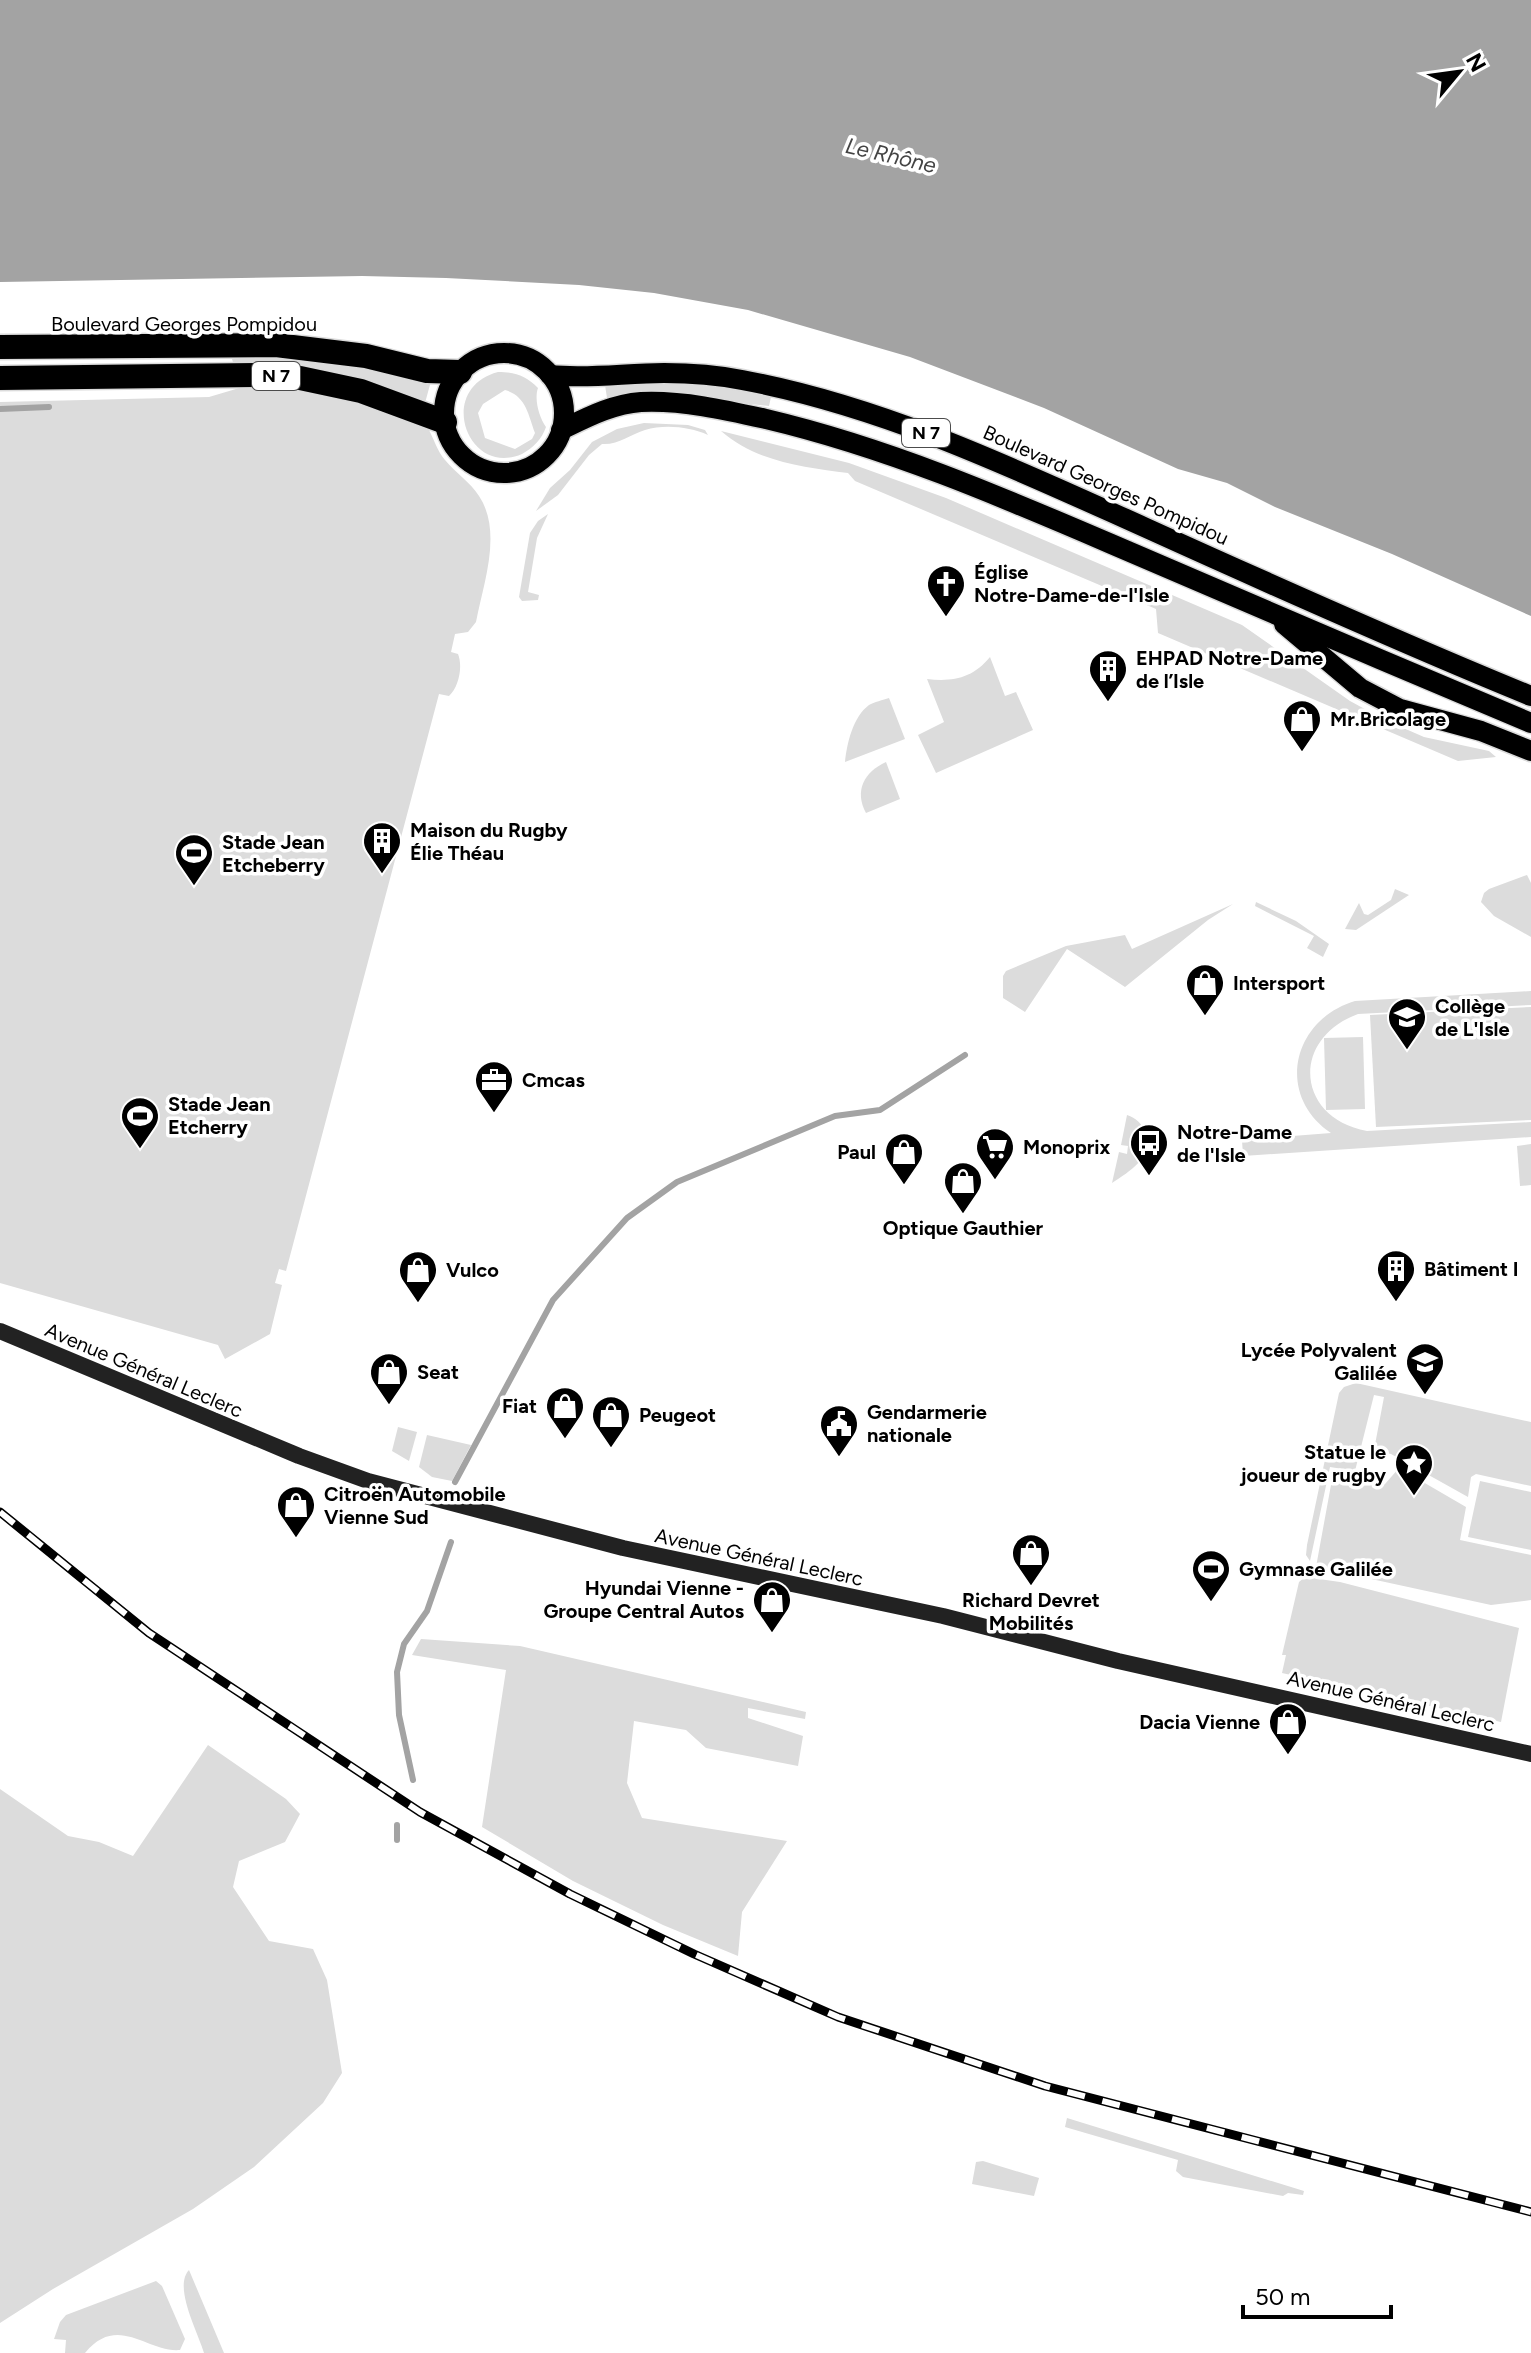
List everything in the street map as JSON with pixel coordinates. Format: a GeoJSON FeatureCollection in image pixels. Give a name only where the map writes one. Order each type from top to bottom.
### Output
{"type":"FeatureCollection","features":[{"type":"Feature","properties":{"kind":"highway","name":"Boulevard Georges Pompidou"},"geometry":{"type":"LineString","coordinates":[[0,347],[276,345],[366,356],[427,371],[460,372]]}},
{"type":"Feature","properties":{"kind":"highway","name":"N 7"},"geometry":{"type":"LineString","coordinates":[[0,378],[255,375],[300,378],[361,391],[445,422]]}},
{"type":"Feature","properties":{"kind":"main road"},"geometry":{"type":"LineString","coordinates":[[506,353],[530,359],[550,375],[562,401],[561,430],[551,450],[533,465],[512,472],[489,471],[468,461],[453,444],[445,422],[445,401],[460,372],[481,358],[506,353]]}},
{"type":"Feature","properties":{"kind":"main road","name":"Boulevard Georges Pompidou"},"geometry":{"type":"LineString","coordinates":[[550,375],[591,377],[664,373],[729,378],[798,393],[914,429],[1007,465],[1278,588],[1531,696]]}},
{"type":"Feature","properties":{"kind":"main road","name":"N 7"},"geometry":{"type":"LineString","coordinates":[[561,430],[613,407],[643,402],[736,412],[801,427],[926,466],[1531,723]]}},
{"type":"Feature","properties":{"kind":"main road"},"geometry":{"type":"LineString","coordinates":[[1268,612],[1360,688],[1400,709],[1481,731],[1531,751]]}},
{"type":"Feature","properties":{"kind":"main road","name":"Avenue Général Leclerc"},"geometry":{"type":"LineString","coordinates":[[0,1331],[299,1456],[368,1481],[623,1548],[943,1616],[1118,1661],[1531,1754]]}},
{"type":"Feature","properties":{"kind":"shaded area"},"geometry":{"type":"Polygon","coordinates":[[[232,359],[330,360],[431,381],[425,403],[235,369],[232,359]]]}},
{"type":"Feature","properties":{"kind":"shaded area"},"geometry":{"type":"Polygon","coordinates":[[[498,372],[510,373],[525,378],[538,388],[538,408],[546,427],[530,449],[503,458],[487,454],[474,443],[466,428],[464,412],[468,395],[479,381],[498,372]],[[505,390],[483,404],[478,413],[485,438],[515,449],[532,439],[535,433],[525,407],[505,390]]]}},
{"type":"Feature","properties":{"kind":"shaded area"},"geometry":{"type":"Polygon","coordinates":[[[646,382],[725,386],[771,397],[769,406],[657,394],[607,398],[605,385],[646,382]]]}},
{"type":"Feature","properties":{"kind":"shaded area","name":"Stade Jean Etcheberry"},"geometry":{"type":"Polygon","coordinates":[[[246,386],[289,386],[340,393],[428,428],[442,456],[479,496],[490,526],[490,542],[476,622],[468,632],[455,634],[451,652],[458,654],[459,676],[449,696],[439,694],[286,1271],[279,1269],[275,1283],[282,1285],[270,1334],[225,1359],[218,1345],[0,1283],[0,402],[209,397],[246,386]]]}},
{"type":"Feature","properties":{"kind":"shaded area"},"geometry":{"type":"Polygon","coordinates":[[[644,423],[688,425],[705,430],[708,435],[685,428],[661,427],[602,444],[589,455],[558,495],[536,511],[550,488],[570,470],[592,442],[617,429],[644,423]]]}},
{"type":"Feature","properties":{"kind":"shaded area"},"geometry":{"type":"Polygon","coordinates":[[[721,431],[849,463],[946,498],[1242,625],[1350,701],[1385,720],[1424,737],[1489,751],[1496,757],[1458,761],[1158,633],[1156,609],[855,481],[848,473],[765,456],[721,431]]]}},
{"type":"Feature","properties":{"kind":"shaded area"},"geometry":{"type":"Polygon","coordinates":[[[548,514],[537,538],[528,592],[539,595],[538,600],[522,601],[519,597],[530,533],[538,521],[548,514]]]}},
{"type":"Feature","properties":{"kind":"shaded area"},"geometry":{"type":"Polygon","coordinates":[[[990,657],[1005,696],[1016,692],[1033,730],[936,773],[918,735],[944,722],[927,679],[962,677],[977,670],[990,657]]]}},
{"type":"Feature","properties":{"kind":"shaded area"},"geometry":{"type":"Polygon","coordinates":[[[889,698],[905,739],[845,762],[849,739],[863,710],[889,698]]]}},
{"type":"Feature","properties":{"kind":"shaded area"},"geometry":{"type":"Polygon","coordinates":[[[886,762],[900,799],[866,813],[861,797],[863,783],[872,771],[886,762]]]}},
{"type":"Feature","properties":{"kind":"shaded area"},"geometry":{"type":"Polygon","coordinates":[[[1527,875],[1531,883],[1531,937],[1494,916],[1481,902],[1489,889],[1527,875]]]}},
{"type":"Feature","properties":{"kind":"shaded area"},"geometry":{"type":"Polygon","coordinates":[[[1395,889],[1409,895],[1356,930],[1345,929],[1359,903],[1364,914],[1368,915],[1391,900],[1395,889]]]}},
{"type":"Feature","properties":{"kind":"shaded area"},"geometry":{"type":"Polygon","coordinates":[[[1256,902],[1296,921],[1329,944],[1323,957],[1307,948],[1314,936],[1255,906],[1256,902]]]}},
{"type":"Feature","properties":{"kind":"shaded area"},"geometry":{"type":"Polygon","coordinates":[[[1233,904],[1208,920],[1125,987],[1067,949],[1025,1012],[1003,998],[1003,976],[1006,971],[1066,946],[1125,935],[1132,949],[1233,904]]]}},
{"type":"Feature","properties":{"kind":"shaded area"},"geometry":{"type":"Polygon","coordinates":[[[1531,991],[1531,1005],[1358,1014],[1336,1026],[1321,1041],[1312,1059],[1310,1077],[1315,1095],[1326,1111],[1343,1123],[1367,1131],[1531,1122],[1531,1137],[1243,1156],[1242,1140],[1331,1133],[1313,1117],[1302,1099],[1297,1080],[1298,1060],[1305,1041],[1317,1024],[1334,1011],[1355,1001],[1531,991]]]}},
{"type":"Feature","properties":{"kind":"shaded area"},"geometry":{"type":"Polygon","coordinates":[[[1531,1007],[1531,1120],[1376,1127],[1370,1015],[1531,1007]]]}},
{"type":"Feature","properties":{"kind":"shaded area"},"geometry":{"type":"Polygon","coordinates":[[[1363,1037],[1365,1109],[1326,1110],[1324,1038],[1363,1037]]]}},
{"type":"Feature","properties":{"kind":"shaded area"},"geometry":{"type":"Polygon","coordinates":[[[1127,1115],[1142,1126],[1146,1150],[1138,1163],[1112,1183],[1119,1152],[1127,1154],[1128,1146],[1121,1145],[1127,1115]]]}},
{"type":"Feature","properties":{"kind":"shaded area"},"geometry":{"type":"Polygon","coordinates":[[[1531,1144],[1531,1185],[1520,1186],[1517,1146],[1531,1144]]]}},
{"type":"Feature","properties":{"kind":"shaded area"},"geometry":{"type":"Polygon","coordinates":[[[1356,1383],[1531,1422],[1531,1486],[1476,1474],[1471,1477],[1468,1497],[1391,1454],[1374,1450],[1384,1397],[1374,1395],[1355,1471],[1330,1467],[1310,1561],[1306,1555],[1307,1545],[1339,1393],[1344,1387],[1356,1383]]]}},
{"type":"Feature","properties":{"kind":"shaded area"},"geometry":{"type":"Polygon","coordinates":[[[398,1427],[417,1432],[409,1461],[392,1451],[398,1427]]]}},
{"type":"Feature","properties":{"kind":"shaded area"},"geometry":{"type":"Polygon","coordinates":[[[427,1435],[471,1445],[452,1481],[432,1477],[419,1467],[427,1435]]]}},
{"type":"Feature","properties":{"kind":"shaded area"},"geometry":{"type":"Polygon","coordinates":[[[1399,1468],[1466,1507],[1460,1540],[1531,1555],[1531,1600],[1491,1605],[1316,1567],[1333,1474],[1385,1484],[1399,1468]]]}},
{"type":"Feature","properties":{"kind":"shaded area"},"geometry":{"type":"Polygon","coordinates":[[[1480,1481],[1531,1492],[1531,1550],[1468,1537],[1480,1481]]]}},
{"type":"Feature","properties":{"kind":"shaded area"},"geometry":{"type":"Polygon","coordinates":[[[1305,1577],[1340,1582],[1519,1628],[1501,1722],[1282,1673],[1286,1655],[1282,1655],[1299,1582],[1305,1577]]]}},
{"type":"Feature","properties":{"kind":"shaded area"},"geometry":{"type":"Polygon","coordinates":[[[421,1639],[520,1646],[806,1712],[805,1719],[748,1708],[748,1718],[803,1736],[798,1766],[706,1748],[686,1730],[634,1721],[627,1783],[642,1818],[787,1841],[742,1912],[738,1956],[663,1925],[573,1881],[482,1827],[506,1670],[412,1655],[421,1639]]]}},
{"type":"Feature","properties":{"kind":"shaded area"},"geometry":{"type":"Polygon","coordinates":[[[208,1745],[286,1799],[300,1814],[285,1842],[239,1861],[233,1887],[269,1941],[313,1949],[327,1980],[342,2073],[323,2103],[254,2167],[193,2209],[0,2323],[0,1789],[68,1836],[99,1842],[133,1856],[208,1745]]]}},
{"type":"Feature","properties":{"kind":"shaded area"},"geometry":{"type":"Polygon","coordinates":[[[1067,2118],[1304,2191],[1303,2195],[1288,2193],[1283,2196],[1183,2177],[1176,2171],[1178,2160],[1065,2127],[1067,2118]]]}},
{"type":"Feature","properties":{"kind":"shaded area"},"geometry":{"type":"Polygon","coordinates":[[[983,2161],[1039,2178],[1034,2196],[972,2184],[976,2162],[983,2161]]]}},
{"type":"Feature","properties":{"kind":"shaded area"},"geometry":{"type":"Polygon","coordinates":[[[189,2270],[224,2353],[204,2353],[185,2298],[185,2278],[189,2270]]]}},
{"type":"Feature","properties":{"kind":"shaded area"},"geometry":{"type":"Polygon","coordinates":[[[156,2281],[162,2286],[185,2339],[180,2350],[121,2335],[97,2342],[85,2353],[65,2353],[66,2340],[54,2339],[66,2315],[156,2281]]]}},
{"type":"Feature","properties":{"kind":"water","name":"Le Rhône"},"geometry":{"type":"Polygon","coordinates":[[[0,0],[1531,0],[1531,616],[1392,554],[1275,507],[1227,483],[1178,469],[1044,408],[910,357],[748,310],[654,293],[579,285],[446,278],[362,276],[0,282],[0,0]]]}},
{"type":"Feature","properties":{"kind":"waterway"},"geometry":{"type":"LineString","coordinates":[[0,409],[49,407]]}},
{"type":"Feature","properties":{"kind":"waterway"},"geometry":{"type":"LineString","coordinates":[[455,1482],[553,1300],[627,1218],[677,1182],[835,1116],[880,1110],[965,1055]]}},
{"type":"Feature","properties":{"kind":"waterway"},"geometry":{"type":"LineString","coordinates":[[413,1780],[399,1715],[397,1672],[404,1644],[427,1611],[451,1542]]}},
{"type":"Feature","properties":{"kind":"waterway"},"geometry":{"type":"LineString","coordinates":[[397,1825],[397,1840]]}},
{"type":"Feature","properties":{"kind":"railway"},"geometry":{"type":"LineString","coordinates":[[0,1512],[149,1633],[420,1812],[570,1894],[694,1954],[838,2017],[1045,2086],[1531,2212]]}},
{"type":"Feature","properties":{"kind":"place","name":"Église Notre-Dame-de-l'Isle"},"geometry":{"type":"Point","coordinates":[946,618]}},
{"type":"Feature","properties":{"kind":"place","name":"EHPAD Notre-Dame de l’Isle"},"geometry":{"type":"Point","coordinates":[1108,703]}},
{"type":"Feature","properties":{"kind":"place","name":"Mr.Bricolage"},"geometry":{"type":"Point","coordinates":[1302,753]}},
{"type":"Feature","properties":{"kind":"place","name":"Maison du Rugby Élie Théau"},"geometry":{"type":"Point","coordinates":[382,875]}},
{"type":"Feature","properties":{"kind":"place","name":"Stade Jean Etcheberry"},"geometry":{"type":"Point","coordinates":[194,887]}},
{"type":"Feature","properties":{"kind":"place","name":"Intersport"},"geometry":{"type":"Point","coordinates":[1205,1017]}},
{"type":"Feature","properties":{"kind":"place","name":"Collège de L'Isle"},"geometry":{"type":"Point","coordinates":[1407,1051]}},
{"type":"Feature","properties":{"kind":"place","name":"Cmcas"},"geometry":{"type":"Point","coordinates":[494,1114]}},
{"type":"Feature","properties":{"kind":"place","name":"Stade Jean Etcherry"},"geometry":{"type":"Point","coordinates":[140,1150]}},
{"type":"Feature","properties":{"kind":"place","name":"Notre-Dame de l'Isle"},"geometry":{"type":"Point","coordinates":[1149,1177]}},
{"type":"Feature","properties":{"kind":"place","name":"Monoprix"},"geometry":{"type":"Point","coordinates":[995,1181]}},
{"type":"Feature","properties":{"kind":"place","name":"Paul"},"geometry":{"type":"Point","coordinates":[904,1186]}},
{"type":"Feature","properties":{"kind":"place","name":"Optique Gauthier"},"geometry":{"type":"Point","coordinates":[963,1215]}},
{"type":"Feature","properties":{"kind":"place","name":"Bâtiment I"},"geometry":{"type":"Point","coordinates":[1396,1303]}},
{"type":"Feature","properties":{"kind":"place","name":"Vulco"},"geometry":{"type":"Point","coordinates":[418,1304]}},
{"type":"Feature","properties":{"kind":"place","name":"Lycée Polyvalent Galilée"},"geometry":{"type":"Point","coordinates":[1425,1396]}},
{"type":"Feature","properties":{"kind":"place","name":"Seat"},"geometry":{"type":"Point","coordinates":[389,1406]}},
{"type":"Feature","properties":{"kind":"place","name":"Fiat"},"geometry":{"type":"Point","coordinates":[565,1440]}},
{"type":"Feature","properties":{"kind":"place","name":"Peugeot"},"geometry":{"type":"Point","coordinates":[611,1449]}},
{"type":"Feature","properties":{"kind":"place","name":"Gendarmerie nationale"},"geometry":{"type":"Point","coordinates":[839,1458]}},
{"type":"Feature","properties":{"kind":"place","name":"Statue le joueur de rugby"},"geometry":{"type":"Point","coordinates":[1414,1497]}},
{"type":"Feature","properties":{"kind":"place","name":"Citroën Automobile Vienne Sud"},"geometry":{"type":"Point","coordinates":[296,1539]}},
{"type":"Feature","properties":{"kind":"place","name":"Richard Devret Mobilités"},"geometry":{"type":"Point","coordinates":[1031,1587]}},
{"type":"Feature","properties":{"kind":"place","name":"Gymnase Galilée"},"geometry":{"type":"Point","coordinates":[1211,1603]}},
{"type":"Feature","properties":{"kind":"place","name":"Hyundai Vienne - Groupe Central Autos"},"geometry":{"type":"Point","coordinates":[772,1634]}},
{"type":"Feature","properties":{"kind":"place","name":"Dacia Vienne"},"geometry":{"type":"Point","coordinates":[1288,1756]}}]}
